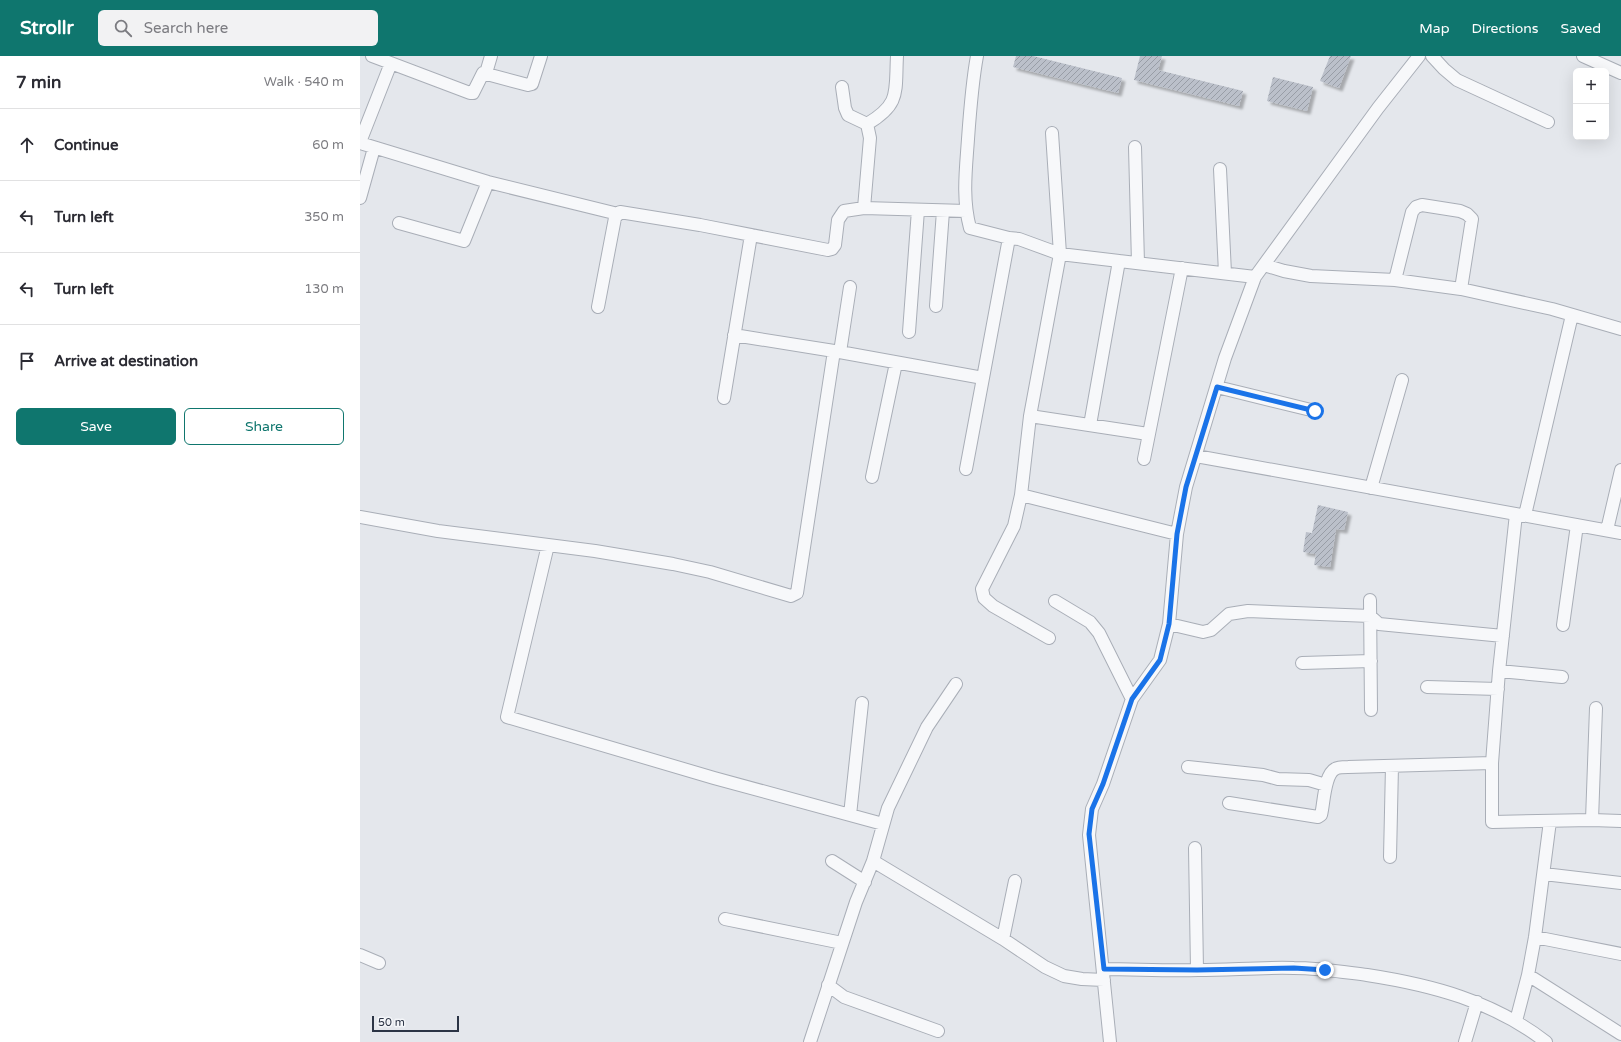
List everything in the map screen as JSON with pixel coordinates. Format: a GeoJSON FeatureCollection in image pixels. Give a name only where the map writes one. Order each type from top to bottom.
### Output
{"type":"FeatureCollection","features":[{"type":"Feature","properties":{"kind":"street"},"geometry":{"type":"LineString","coordinates":[[372,56],[466,93],[473,93],[483,73],[486,73],[491,56]]}},
{"type":"Feature","properties":{"kind":"street"},"geometry":{"type":"LineString","coordinates":[[486,73],[506,80],[513,80],[528,85],[532,84],[541,56]]}},
{"type":"Feature","properties":{"kind":"street"},"geometry":{"type":"LineString","coordinates":[[866,124],[880,116],[890,106],[894,96],[897,56]]}},
{"type":"Feature","properties":{"kind":"street"},"geometry":{"type":"LineString","coordinates":[[977,56],[973,80],[965,184],[966,211],[970,228],[1009,238],[1019,239],[1060,254],[1255,277]]}},
{"type":"Feature","properties":{"kind":"street"},"geometry":{"type":"LineString","coordinates":[[1110,1042],[1089,834],[1092,809],[1103,784],[1132,699],[1160,660],[1169,624],[1177,534],[1186,487],[1225,358],[1255,277],[1378,108],[1419,56]]}},
{"type":"Feature","properties":{"kind":"street"},"geometry":{"type":"LineString","coordinates":[[1432,56],[1457,80],[1548,122]]}},
{"type":"Feature","properties":{"kind":"street"},"geometry":{"type":"LineString","coordinates":[[1583,56],[1621,73]]}},
{"type":"Feature","properties":{"kind":"street"},"geometry":{"type":"LineString","coordinates":[[390,63],[360,143],[488,182],[618,214],[624,212],[828,250],[835,245],[838,220],[844,211],[864,208],[966,211]]}},
{"type":"Feature","properties":{"kind":"street"},"geometry":{"type":"LineString","coordinates":[[842,87],[845,108],[848,115],[866,124],[870,138],[864,208]]}},
{"type":"Feature","properties":{"kind":"street"},"geometry":{"type":"LineString","coordinates":[[1049,638],[993,606],[984,598],[982,589],[1014,526],[1021,495],[1030,416],[1060,254],[1052,133]]}},
{"type":"Feature","properties":{"kind":"street"},"geometry":{"type":"LineString","coordinates":[[1135,147],[1138,263]]}},
{"type":"Feature","properties":{"kind":"street"},"geometry":{"type":"LineString","coordinates":[[360,198],[374,148]]}},
{"type":"Feature","properties":{"kind":"street"},"geometry":{"type":"LineString","coordinates":[[1220,169],[1225,273]]}},
{"type":"Feature","properties":{"kind":"street"},"geometry":{"type":"LineString","coordinates":[[400,223],[464,241],[488,182]]}},
{"type":"Feature","properties":{"kind":"street"},"geometry":{"type":"LineString","coordinates":[[1395,280],[1412,212],[1416,207],[1422,205],[1460,211],[1467,214],[1472,219],[1461,290]]}},
{"type":"Feature","properties":{"kind":"street"},"geometry":{"type":"LineString","coordinates":[[909,332],[918,210]]}},
{"type":"Feature","properties":{"kind":"street"},"geometry":{"type":"LineString","coordinates":[[936,306],[943,211]]}},
{"type":"Feature","properties":{"kind":"street"},"geometry":{"type":"LineString","coordinates":[[598,308],[615,218],[618,214]]}},
{"type":"Feature","properties":{"kind":"street"},"geometry":{"type":"LineString","coordinates":[[724,398],[751,235]]}},
{"type":"Feature","properties":{"kind":"street"},"geometry":{"type":"LineString","coordinates":[[966,469],[1009,238]]}},
{"type":"Feature","properties":{"kind":"street"},"geometry":{"type":"LineString","coordinates":[[1090,425],[1119,261]]}},
{"type":"Feature","properties":{"kind":"street"},"geometry":{"type":"LineString","coordinates":[[1264,265],[1284,271],[1311,276],[1395,280],[1461,290],[1552,309],[1621,329]]}},
{"type":"Feature","properties":{"kind":"street"},"geometry":{"type":"LineString","coordinates":[[1144,458],[1182,268]]}},
{"type":"Feature","properties":{"kind":"street"},"geometry":{"type":"LineString","coordinates":[[360,517],[438,531],[618,554],[718,574],[791,596],[794,595],[797,593],[837,351],[850,287]]}},
{"type":"Feature","properties":{"kind":"street"},"geometry":{"type":"LineString","coordinates":[[1572,315],[1520,514],[1499,671],[1492,763],[1492,822],[1592,820],[1621,821]]}},
{"type":"Feature","properties":{"kind":"street"},"geometry":{"type":"LineString","coordinates":[[734,334],[983,378]]}},
{"type":"Feature","properties":{"kind":"street"},"geometry":{"type":"LineString","coordinates":[[872,477],[896,363]]}},
{"type":"Feature","properties":{"kind":"street"},"geometry":{"type":"LineString","coordinates":[[1371,488],[1402,380]]}},
{"type":"Feature","properties":{"kind":"street"},"geometry":{"type":"LineString","coordinates":[[1217,387],[1315,411]]}},
{"type":"Feature","properties":{"kind":"street"},"geometry":{"type":"LineString","coordinates":[[1030,416],[1148,434]]}},
{"type":"Feature","properties":{"kind":"street"},"geometry":{"type":"LineString","coordinates":[[1196,456],[1621,533]]}},
{"type":"Feature","properties":{"kind":"street"},"geometry":{"type":"LineString","coordinates":[[1607,530],[1621,470]]}},
{"type":"Feature","properties":{"kind":"street"},"geometry":{"type":"LineString","coordinates":[[1021,495],[1177,534]]}},
{"type":"Feature","properties":{"kind":"street"},"geometry":{"type":"LineString","coordinates":[[1563,625],[1577,525]]}},
{"type":"Feature","properties":{"kind":"street"},"geometry":{"type":"LineString","coordinates":[[548,545],[507,717],[714,778],[883,824]]}},
{"type":"Feature","properties":{"kind":"street"},"geometry":{"type":"LineString","coordinates":[[1370,600],[1371,710]]}},
{"type":"Feature","properties":{"kind":"street"},"geometry":{"type":"LineString","coordinates":[[1054,601],[1090,622],[1099,633],[1132,699]]}},
{"type":"Feature","properties":{"kind":"street"},"geometry":{"type":"LineString","coordinates":[[1169,624],[1203,632],[1211,630],[1229,614],[1248,611],[1370,616],[1379,624],[1503,636]]}},
{"type":"Feature","properties":{"kind":"street"},"geometry":{"type":"LineString","coordinates":[[1302,663],[1370,661]]}},
{"type":"Feature","properties":{"kind":"street"},"geometry":{"type":"LineString","coordinates":[[1499,671],[1562,678]]}},
{"type":"Feature","properties":{"kind":"street"},"geometry":{"type":"LineString","coordinates":[[810,1042],[842,943],[873,861],[888,808],[927,728],[956,684]]}},
{"type":"Feature","properties":{"kind":"street"},"geometry":{"type":"LineString","coordinates":[[1427,688],[1498,689]]}},
{"type":"Feature","properties":{"kind":"street"},"geometry":{"type":"LineString","coordinates":[[850,815],[862,703]]}},
{"type":"Feature","properties":{"kind":"street"},"geometry":{"type":"LineString","coordinates":[[1592,820],[1596,708]]}},
{"type":"Feature","properties":{"kind":"street"},"geometry":{"type":"LineString","coordinates":[[1229,803],[1318,817],[1321,815],[1326,785],[1330,775],[1335,769],[1348,767],[1492,763]]}},
{"type":"Feature","properties":{"kind":"street"},"geometry":{"type":"LineString","coordinates":[[1390,857],[1392,766]]}},
{"type":"Feature","properties":{"kind":"street"},"geometry":{"type":"LineString","coordinates":[[1188,767],[1263,775],[1278,780],[1309,780],[1326,785]]}},
{"type":"Feature","properties":{"kind":"street"},"geometry":{"type":"LineString","coordinates":[[1516,1021],[1528,975],[1535,937],[1550,821]]}},
{"type":"Feature","properties":{"kind":"street"},"geometry":{"type":"LineString","coordinates":[[1195,848],[1197,970]]}},
{"type":"Feature","properties":{"kind":"street"},"geometry":{"type":"LineString","coordinates":[[832,861],[865,882]]}},
{"type":"Feature","properties":{"kind":"street"},"geometry":{"type":"LineString","coordinates":[[873,861],[1003,939],[1045,967],[1064,976],[1082,979],[1104,974],[1294,968],[1338,971],[1444,990],[1476,1002],[1516,1021],[1534,1038],[1546,1042]]}},
{"type":"Feature","properties":{"kind":"street"},"geometry":{"type":"LineString","coordinates":[[1544,874],[1621,883]]}},
{"type":"Feature","properties":{"kind":"street"},"geometry":{"type":"LineString","coordinates":[[1003,939],[1016,881]]}},
{"type":"Feature","properties":{"kind":"street"},"geometry":{"type":"LineString","coordinates":[[725,919],[842,943]]}},
{"type":"Feature","properties":{"kind":"street"},"geometry":{"type":"LineString","coordinates":[[1535,937],[1621,954]]}},
{"type":"Feature","properties":{"kind":"street"},"geometry":{"type":"LineString","coordinates":[[360,955],[379,963]]}},
{"type":"Feature","properties":{"kind":"street"},"geometry":{"type":"LineString","coordinates":[[1528,975],[1621,1034]]}},
{"type":"Feature","properties":{"kind":"street"},"geometry":{"type":"LineString","coordinates":[[828,985],[844,997],[938,1031]]}},
{"type":"Feature","properties":{"kind":"street"},"geometry":{"type":"LineString","coordinates":[[1465,1042],[1476,1002]]}},
{"type":"Feature","properties":{"kind":"building"},"geometry":{"type":"Polygon","coordinates":[[[1016,56],[1033,56],[1122,78],[1118,93],[1013,67],[1016,56]]]}},
{"type":"Feature","properties":{"kind":"building"},"geometry":{"type":"Polygon","coordinates":[[[1140,56],[1162,56],[1158,70],[1243,91],[1239,106],[1134,80],[1140,56]]]}},
{"type":"Feature","properties":{"kind":"building"},"geometry":{"type":"Polygon","coordinates":[[[1330,56],[1351,56],[1339,88],[1320,81],[1330,56]]]}},
{"type":"Feature","properties":{"kind":"building"},"geometry":{"type":"Polygon","coordinates":[[[1273,77],[1313,87],[1307,111],[1267,101],[1273,77]]]}},
{"type":"Feature","properties":{"kind":"building"},"geometry":{"type":"Polygon","coordinates":[[[1318,505],[1348,512],[1344,530],[1336,529],[1330,567],[1314,565],[1316,554],[1303,552],[1306,532],[1312,533],[1318,505]]]}},
{"type":"Feature","properties":{"kind":"route"},"geometry":{"type":"LineString","coordinates":[[1315,411],[1217,387],[1186,487],[1177,534],[1169,624],[1160,660],[1132,699],[1103,784],[1092,809],[1089,834],[1104,969],[1197,970],[1294,968],[1325,970]]}}]}
